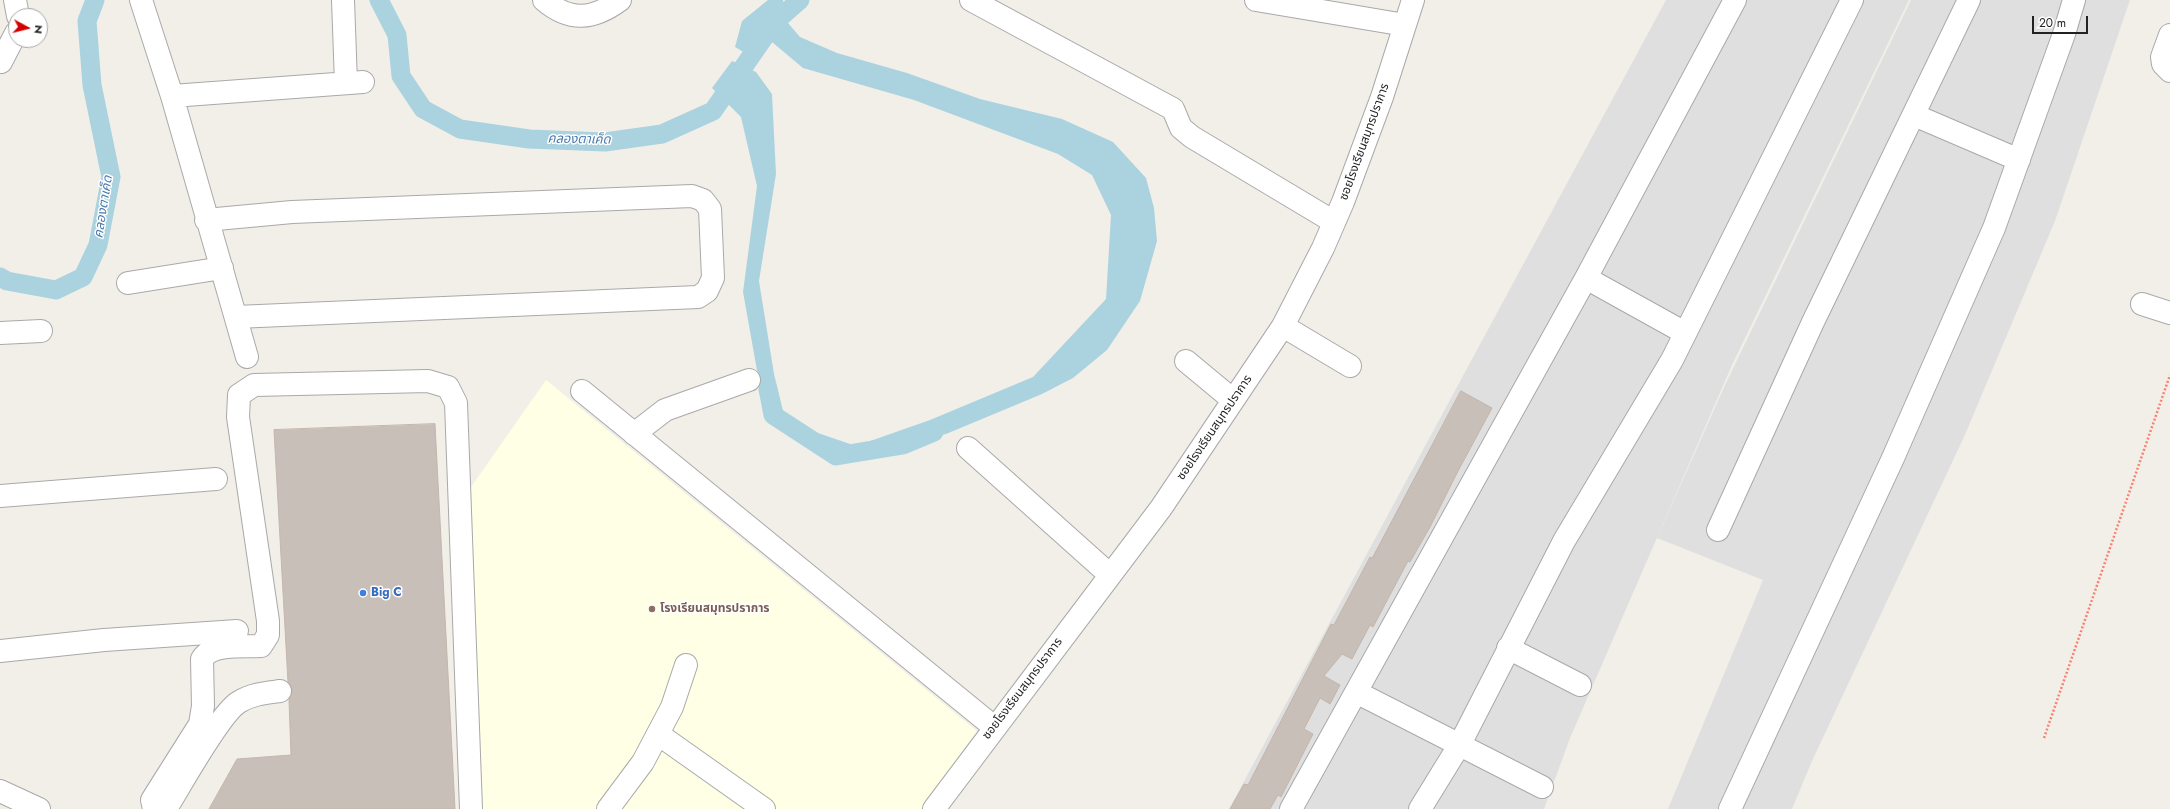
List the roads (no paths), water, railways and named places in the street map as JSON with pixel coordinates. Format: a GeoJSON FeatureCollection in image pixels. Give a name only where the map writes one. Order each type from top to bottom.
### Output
{"type":"FeatureCollection","features":[{"type":"Feature","properties":{"kind":"street"},"geometry":{"type":"LineString","coordinates":[[141,0],[172,96],[206,220],[222,268],[247,357]]}},
{"type":"Feature","properties":{"kind":"street"},"geometry":{"type":"LineString","coordinates":[[172,96],[354,83],[343,0]]}},
{"type":"Feature","properties":{"kind":"street"},"geometry":{"type":"LineString","coordinates":[[544,0],[558,11],[584,17],[601,13],[620,0]]}},
{"type":"Feature","properties":{"kind":"street"},"geometry":{"type":"LineString","coordinates":[[971,0],[1156,98],[1173,109],[1181,128],[1192,137],[1334,222]]}},
{"type":"Feature","properties":{"kind":"street"},"geometry":{"type":"LineString","coordinates":[[1256,0],[1405,25]]}},
{"type":"Feature","properties":{"kind":"street","name":"ซอยโรงเรียนสมุทรปราการ"},"geometry":{"type":"LineString","coordinates":[[934,809],[994,727],[1161,508],[1283,326],[1323,248],[1334,222],[1382,97],[1413,0]]}},
{"type":"Feature","properties":{"kind":"street"},"geometry":{"type":"LineString","coordinates":[[1291,809],[1586,278],[1735,0]]}},
{"type":"Feature","properties":{"kind":"street"},"geometry":{"type":"LineString","coordinates":[[1718,530],[1812,322],[1969,0]]}},
{"type":"Feature","properties":{"kind":"street"},"geometry":{"type":"LineString","coordinates":[[1730,809],[1893,458],[1994,228],[2064,34],[2074,0]]}},
{"type":"Feature","properties":{"kind":"street"},"geometry":{"type":"LineString","coordinates":[[1428,806],[1564,541],[1653,393],[1685,333],[1844,3]]}},
{"type":"Feature","properties":{"kind":"street"},"geometry":{"type":"LineString","coordinates":[[2170,35],[2162,57],[2162,64],[2170,71]]}},
{"type":"Feature","properties":{"kind":"street"},"geometry":{"type":"LineString","coordinates":[[1,62],[8,48]]}},
{"type":"Feature","properties":{"kind":"street"},"geometry":{"type":"LineString","coordinates":[[1914,115],[2019,160]]}},
{"type":"Feature","properties":{"kind":"street"},"geometry":{"type":"LineString","coordinates":[[206,220],[292,212],[692,196],[703,200],[710,210],[713,278],[707,290],[698,297],[236,317]]}},
{"type":"Feature","properties":{"kind":"street"},"geometry":{"type":"LineString","coordinates":[[128,283],[222,268]]}},
{"type":"Feature","properties":{"kind":"street"},"geometry":{"type":"LineString","coordinates":[[1586,278],[1685,333]]}},
{"type":"Feature","properties":{"kind":"street"},"geometry":{"type":"LineString","coordinates":[[2142,304],[2170,313]]}},
{"type":"Feature","properties":{"kind":"street"},"geometry":{"type":"LineString","coordinates":[[1283,326],[1350,366]]}},
{"type":"Feature","properties":{"kind":"street"},"geometry":{"type":"LineString","coordinates":[[0,333],[41,331]]}},
{"type":"Feature","properties":{"kind":"street"},"geometry":{"type":"LineString","coordinates":[[1186,361],[1233,400]]}},
{"type":"Feature","properties":{"kind":"street"},"geometry":{"type":"LineString","coordinates":[[634,434],[665,410],[749,380]]}},
{"type":"Feature","properties":{"kind":"street"},"geometry":{"type":"LineString","coordinates":[[154,809],[152,800],[200,724],[203,706],[202,659],[205,654],[214,650],[261,646],[268,635],[268,621],[238,418],[239,395],[254,385],[428,381],[448,387],[456,403],[471,809]]}},
{"type":"Feature","properties":{"kind":"street"},"geometry":{"type":"LineString","coordinates":[[582,391],[994,727]]}},
{"type":"Feature","properties":{"kind":"street"},"geometry":{"type":"LineString","coordinates":[[968,448],[1110,575]]}},
{"type":"Feature","properties":{"kind":"street"},"geometry":{"type":"LineString","coordinates":[[0,496],[216,479]]}},
{"type":"Feature","properties":{"kind":"street"},"geometry":{"type":"LineString","coordinates":[[0,651],[104,640],[237,631]]}},
{"type":"Feature","properties":{"kind":"street"},"geometry":{"type":"LineString","coordinates":[[1508,648],[1580,685]]}},
{"type":"Feature","properties":{"kind":"street"},"geometry":{"type":"LineString","coordinates":[[608,809],[643,762],[672,707],[686,665]]}},
{"type":"Feature","properties":{"kind":"street"},"geometry":{"type":"LineString","coordinates":[[164,809],[167,807],[222,720],[237,703],[252,695],[280,692]]}},
{"type":"Feature","properties":{"kind":"street"},"geometry":{"type":"LineString","coordinates":[[1356,692],[1542,787]]}},
{"type":"Feature","properties":{"kind":"street"},"geometry":{"type":"LineString","coordinates":[[658,734],[764,809]]}},
{"type":"Feature","properties":{"kind":"street"},"geometry":{"type":"LineString","coordinates":[[0,790],[39,809]]}},
{"type":"Feature","properties":{"kind":"water"},"geometry":{"type":"Polygon","coordinates":[[[768,0],[783,0],[788,23],[800,37],[837,53],[907,73],[980,99],[1062,119],[1113,142],[1146,178],[1154,208],[1157,241],[1140,301],[1107,350],[1073,378],[1042,394],[946,434],[862,452],[832,454],[773,415],[760,387],[743,292],[757,186],[741,117],[712,88],[732,61],[756,72],[772,94],[776,174],[759,281],[774,374],[783,411],[815,432],[856,446],[930,420],[1033,377],[1106,299],[1111,215],[1092,175],[1058,154],[914,100],[803,68],[772,42],[757,60],[735,47],[742,21],[768,0]]]}},
{"type":"Feature","properties":{"kind":"waterway","name":"คลองตาเค็ด"},"geometry":{"type":"LineString","coordinates":[[0,277],[7,281],[56,290],[83,277],[98,245],[111,177],[92,85],[87,21],[95,0]]}},
{"type":"Feature","properties":{"kind":"waterway","name":"คลองตาเค็ด"},"geometry":{"type":"LineString","coordinates":[[379,0],[397,35],[401,76],[423,109],[460,129],[529,139],[605,142],[662,134],[713,111],[774,23],[800,0]]}},
{"type":"Feature","properties":{"kind":"waterway"},"geometry":{"type":"LineString","coordinates":[[768,389],[773,415],[836,456],[903,445],[934,432]]}},
{"type":"Feature","properties":{"kind":"place","name":"Big C"},"geometry":{"type":"Point","coordinates":[363,593]}},
{"type":"Feature","properties":{"kind":"place","name":"โรงเรียนสมุทรปราการ"},"geometry":{"type":"Point","coordinates":[652,609]}}]}
